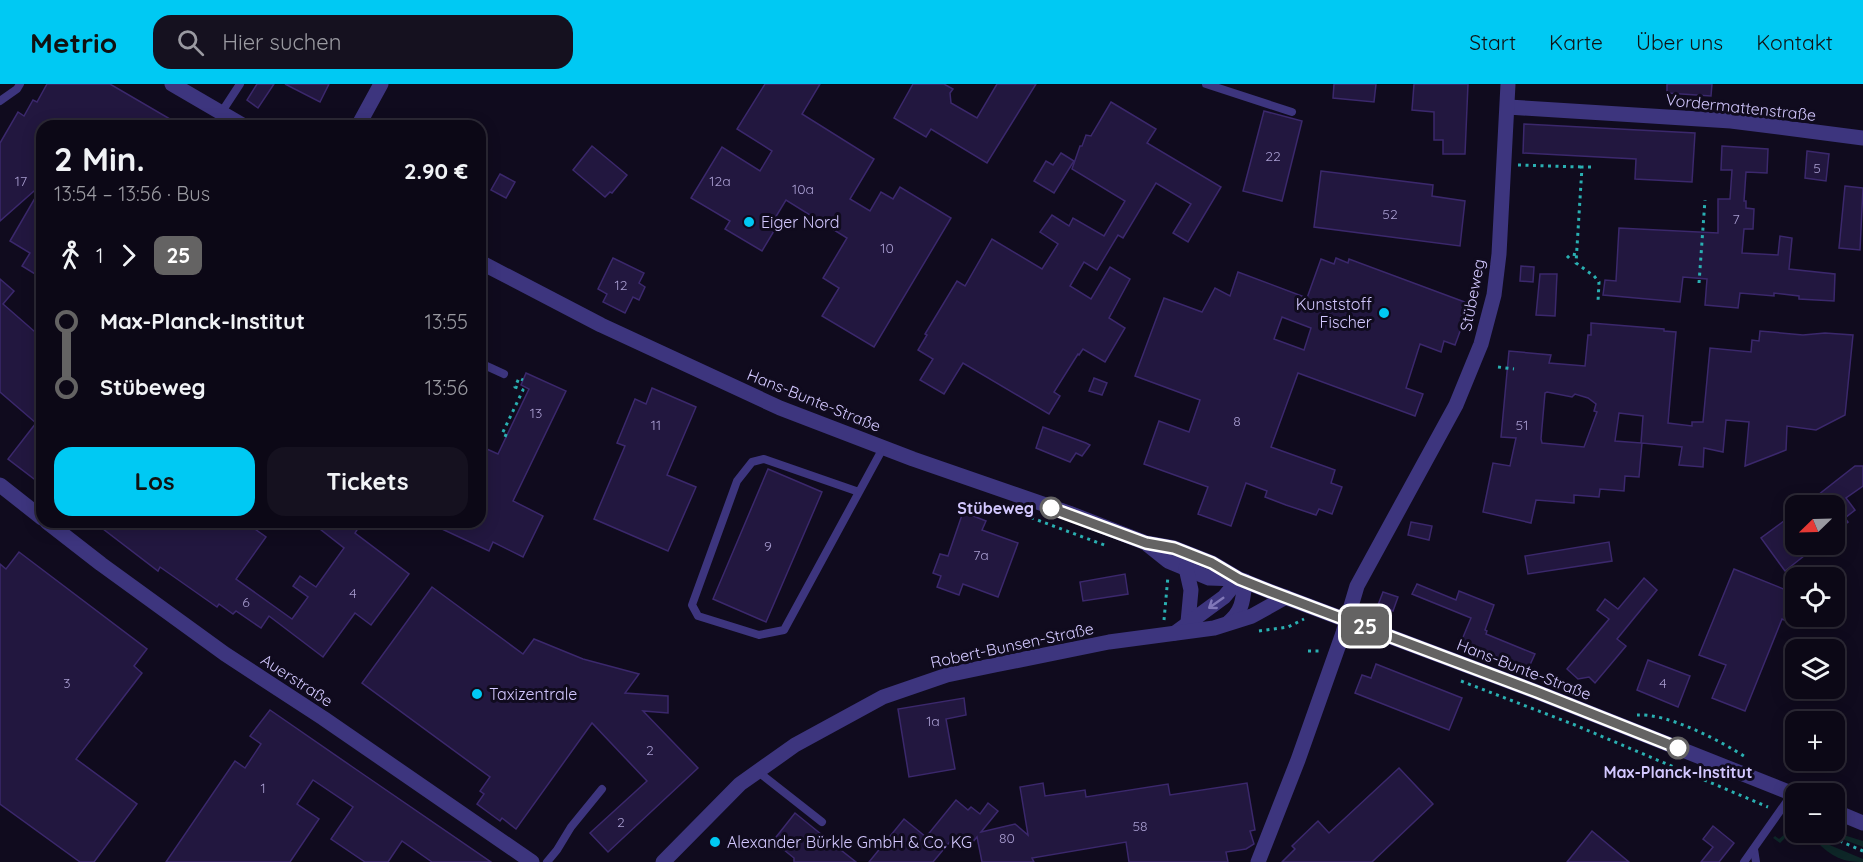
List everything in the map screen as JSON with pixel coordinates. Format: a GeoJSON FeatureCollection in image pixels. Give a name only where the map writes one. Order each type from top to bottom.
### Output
{"type":"FeatureCollection","features":[{"type":"Feature","properties":{"kind":"street"},"geometry":{"type":"LineString","coordinates":[[172,84],[233,120]]}},
{"type":"Feature","properties":{"kind":"street"},"geometry":{"type":"LineString","coordinates":[[361,120],[381,84]]}},
{"type":"Feature","properties":{"kind":"street","name":"Stübeweg"},"geometry":{"type":"LineString","coordinates":[[1258,862],[1298,760],[1357,586],[1456,405],[1481,344],[1494,295],[1500,241],[1508,84]]}},
{"type":"Feature","properties":{"kind":"street","name":"Vordermattenstraße"},"geometry":{"type":"LineString","coordinates":[[1508,107],[1731,121],[1863,138]]}},
{"type":"Feature","properties":{"kind":"street","name":"Hans-Bunte-Straße"},"geometry":{"type":"LineString","coordinates":[[486,265],[576,313],[780,408],[883,448],[1069,513],[1146,543],[1174,548],[1212,563],[1242,580],[1785,787]]}},
{"type":"Feature","properties":{"kind":"street"},"geometry":{"type":"LineString","coordinates":[[0,485],[36,513]]}},
{"type":"Feature","properties":{"kind":"street","name":"Auerstraße"},"geometry":{"type":"LineString","coordinates":[[55,528],[225,654],[323,718],[532,862]]}},
{"type":"Feature","properties":{"kind":"street","name":"Hans-Bunte-Straße"},"geometry":{"type":"LineString","coordinates":[[1146,543],[1168,561],[1209,578],[1242,580]]}},
{"type":"Feature","properties":{"kind":"street"},"geometry":{"type":"LineString","coordinates":[[1186,568],[1191,590],[1188,622]]}},
{"type":"Feature","properties":{"kind":"street"},"geometry":{"type":"LineString","coordinates":[[1169,634],[1224,597],[1242,580]]}},
{"type":"Feature","properties":{"kind":"street"},"geometry":{"type":"LineString","coordinates":[[1228,623],[1238,615],[1243,604],[1242,580]]}},
{"type":"Feature","properties":{"kind":"street","name":"Robert-Bunsen-Straße"},"geometry":{"type":"LineString","coordinates":[[663,862],[740,784],[795,745],[883,697],[947,675],[1109,642],[1214,628],[1252,616],[1286,597]]}},
{"type":"Feature","properties":{"kind":"street"},"geometry":{"type":"LineString","coordinates":[[1845,816],[1863,823]]}},
{"type":"Feature","properties":{"kind":"lane"},"geometry":{"type":"LineString","coordinates":[[0,101],[17,89],[20,84]]}},
{"type":"Feature","properties":{"kind":"lane"},"geometry":{"type":"LineString","coordinates":[[221,113],[240,84]]}},
{"type":"Feature","properties":{"kind":"lane"},"geometry":{"type":"LineString","coordinates":[[1206,84],[1292,112]]}},
{"type":"Feature","properties":{"kind":"lane"},"geometry":{"type":"LineString","coordinates":[[486,366],[504,374]]}},
{"type":"Feature","properties":{"kind":"lane"},"geometry":{"type":"LineString","coordinates":[[859,492],[764,459],[752,462],[737,481],[692,605],[698,616],[759,635],[784,630],[883,448]]}},
{"type":"Feature","properties":{"kind":"lane"},"geometry":{"type":"LineString","coordinates":[[758,771],[822,822]]}},
{"type":"Feature","properties":{"kind":"lane"},"geometry":{"type":"LineString","coordinates":[[547,862],[570,827],[602,789]]}},
{"type":"Feature","properties":{"kind":"lane"},"geometry":{"type":"LineString","coordinates":[[1743,862],[1785,804]]}},
{"type":"Feature","properties":{"kind":"lane"},"geometry":{"type":"LineString","coordinates":[[1754,849],[1756,862]]}},
{"type":"Feature","properties":{"kind":"path"},"geometry":{"type":"LineString","coordinates":[[1504,164],[1592,167]]}},
{"type":"Feature","properties":{"kind":"path"},"geometry":{"type":"LineString","coordinates":[[1582,167],[1576,263],[1599,282],[1598,302]]}},
{"type":"Feature","properties":{"kind":"path"},"geometry":{"type":"LineString","coordinates":[[1699,283],[1705,200]]}},
{"type":"Feature","properties":{"kind":"path"},"geometry":{"type":"LineString","coordinates":[[1568,258],[1571,254],[1577,255]]}},
{"type":"Feature","properties":{"kind":"path"},"geometry":{"type":"LineString","coordinates":[[1498,367],[1514,369]]}},
{"type":"Feature","properties":{"kind":"path"},"geometry":{"type":"LineString","coordinates":[[507,436],[502,434],[523,390],[515,387],[519,378],[523,380]]}},
{"type":"Feature","properties":{"kind":"path"},"geometry":{"type":"LineString","coordinates":[[1168,561],[1169,634]]}},
{"type":"Feature","properties":{"kind":"path"},"geometry":{"type":"LineString","coordinates":[[1308,651],[1318,650]]}},
{"type":"Feature","properties":{"kind":"path"},"geometry":{"type":"LineString","coordinates":[[1844,843],[1863,851]]}},
{"type":"Feature","properties":{"kind":"green space"},"geometry":{"type":"Polygon","coordinates":[[[1785,834],[1785,838],[1780,843],[1773,838],[1775,836],[1779,839],[1785,834]]]}},
{"type":"Feature","properties":{"kind":"green space"},"geometry":{"type":"Polygon","coordinates":[[[1845,835],[1863,841],[1863,847],[1845,840],[1845,835]]]}},
{"type":"Feature","properties":{"kind":"green space"},"geometry":{"type":"Polygon","coordinates":[[[1818,843],[1825,843],[1863,859],[1863,862],[1838,858],[1818,843]]]}},
{"type":"Feature","properties":{"kind":"building"},"geometry":{"type":"Polygon","coordinates":[[[47,84],[110,84],[172,120],[36,120],[36,189],[0,221],[0,143],[18,112],[24,116],[33,100],[37,102],[47,84]]]}},
{"type":"Feature","properties":{"kind":"building"},"geometry":{"type":"Polygon","coordinates":[[[257,84],[274,84],[258,108],[247,100],[257,84]]]}},
{"type":"Feature","properties":{"kind":"building"},"geometry":{"type":"Polygon","coordinates":[[[285,84],[329,84],[320,102],[285,84]]]}},
{"type":"Feature","properties":{"kind":"building"},"geometry":{"type":"Polygon","coordinates":[[[765,84],[820,84],[802,114],[874,159],[850,199],[870,211],[881,192],[893,199],[900,187],[951,218],[874,347],[822,316],[839,288],[823,278],[847,238],[786,200],[772,223],[777,226],[762,251],[725,229],[730,221],[691,198],[722,147],[760,171],[772,151],[737,129],[765,84]]]}},
{"type":"Feature","properties":{"kind":"building"},"geometry":{"type":"Polygon","coordinates":[[[913,84],[944,84],[953,89],[950,93],[951,103],[977,118],[997,84],[1036,84],[987,163],[931,129],[926,137],[894,118],[913,84]]]}},
{"type":"Feature","properties":{"kind":"building"},"geometry":{"type":"Polygon","coordinates":[[[1334,84],[1376,84],[1374,102],[1333,98],[1334,84]]]}},
{"type":"Feature","properties":{"kind":"building"},"geometry":{"type":"Polygon","coordinates":[[[1414,84],[1468,84],[1465,154],[1443,154],[1443,140],[1434,140],[1434,112],[1412,110],[1414,84]]]}},
{"type":"Feature","properties":{"kind":"building"},"geometry":{"type":"Polygon","coordinates":[[[1667,84],[1712,84],[1711,96],[1667,93],[1667,84]]]}},
{"type":"Feature","properties":{"kind":"building"},"geometry":{"type":"Polygon","coordinates":[[[1111,102],[1156,129],[1147,143],[1221,187],[1188,242],[1173,233],[1191,204],[1156,183],[1123,238],[1118,235],[1097,270],[1084,262],[1070,286],[1091,299],[1110,267],[1130,279],[1109,318],[1125,328],[1105,362],[1083,349],[1078,354],[1054,392],[1060,396],[1049,414],[963,363],[944,394],[920,380],[933,359],[918,350],[927,335],[925,334],[957,281],[965,286],[992,239],[1042,269],[1058,244],[1040,232],[1052,215],[1069,226],[1073,218],[1104,236],[1125,201],[1072,169],[1086,135],[1091,136],[1111,102]]]}},
{"type":"Feature","properties":{"kind":"building"},"geometry":{"type":"Polygon","coordinates":[[[1264,111],[1302,121],[1282,201],[1243,191],[1264,111]]]}},
{"type":"Feature","properties":{"kind":"building"},"geometry":{"type":"Polygon","coordinates":[[[1524,124],[1695,133],[1692,182],[1635,179],[1636,159],[1523,153],[1524,124]]]}},
{"type":"Feature","properties":{"kind":"building"},"geometry":{"type":"Polygon","coordinates":[[[592,146],[627,175],[612,193],[610,192],[605,197],[573,170],[592,146]]]}},
{"type":"Feature","properties":{"kind":"building"},"geometry":{"type":"Polygon","coordinates":[[[1722,146],[1768,149],[1767,173],[1746,172],[1744,201],[1746,201],[1746,208],[1754,209],[1753,229],[1744,229],[1742,253],[1778,255],[1780,236],[1792,238],[1789,269],[1835,274],[1834,301],[1799,299],[1799,296],[1774,293],[1774,296],[1740,293],[1738,308],[1705,305],[1707,279],[1683,277],[1680,302],[1603,295],[1605,280],[1616,281],[1619,228],[1718,233],[1718,199],[1730,199],[1732,170],[1721,170],[1722,146]]]}},
{"type":"Feature","properties":{"kind":"building"},"geometry":{"type":"Polygon","coordinates":[[[1807,151],[1829,154],[1826,181],[1805,178],[1807,151]]]}},
{"type":"Feature","properties":{"kind":"building"},"geometry":{"type":"Polygon","coordinates":[[[1061,153],[1074,161],[1054,193],[1034,181],[1046,161],[1053,165],[1061,153]]]}},
{"type":"Feature","properties":{"kind":"building"},"geometry":{"type":"Polygon","coordinates":[[[1321,171],[1433,185],[1432,196],[1465,201],[1460,246],[1314,227],[1321,171]]]}},
{"type":"Feature","properties":{"kind":"building"},"geometry":{"type":"Polygon","coordinates":[[[500,174],[515,182],[506,198],[491,190],[500,174]]]}},
{"type":"Feature","properties":{"kind":"building"},"geometry":{"type":"Polygon","coordinates":[[[1845,186],[1863,188],[1860,250],[1839,248],[1845,186]]]}},
{"type":"Feature","properties":{"kind":"building"},"geometry":{"type":"Polygon","coordinates":[[[36,196],[35,274],[22,266],[30,253],[10,241],[36,196]]]}},
{"type":"Feature","properties":{"kind":"building"},"geometry":{"type":"Polygon","coordinates":[[[613,258],[644,273],[639,283],[645,287],[639,300],[633,297],[625,313],[603,302],[607,294],[598,289],[613,258]]]}},
{"type":"Feature","properties":{"kind":"building"},"geometry":{"type":"Polygon","coordinates":[[[1336,258],[1348,263],[1349,259],[1470,304],[1455,345],[1444,341],[1441,352],[1420,344],[1406,388],[1423,394],[1415,416],[1298,373],[1271,447],[1335,470],[1331,483],[1342,487],[1332,514],[1319,509],[1316,515],[1286,505],[1265,497],[1267,491],[1246,483],[1231,526],[1198,514],[1208,487],[1144,464],[1159,421],[1189,432],[1200,400],[1135,376],[1164,298],[1202,312],[1215,288],[1230,296],[1238,272],[1307,298],[1321,259],[1334,264],[1336,258]],[[1282,317],[1274,339],[1304,350],[1311,328],[1282,317]]]}},
{"type":"Feature","properties":{"kind":"building"},"geometry":{"type":"Polygon","coordinates":[[[1521,266],[1534,267],[1533,282],[1520,281],[1521,266]]]}},
{"type":"Feature","properties":{"kind":"building"},"geometry":{"type":"Polygon","coordinates":[[[1540,274],[1557,274],[1555,316],[1536,315],[1540,274]]]}},
{"type":"Feature","properties":{"kind":"building"},"geometry":{"type":"Polygon","coordinates":[[[0,279],[14,291],[3,304],[36,333],[36,423],[0,392],[0,279]]]}},
{"type":"Feature","properties":{"kind":"building"},"geometry":{"type":"Polygon","coordinates":[[[1591,323],[1676,332],[1668,423],[1692,426],[1692,422],[1703,422],[1710,348],[1751,352],[1752,340],[1759,341],[1760,331],[1803,335],[1825,333],[1853,335],[1845,415],[1816,430],[1787,426],[1786,450],[1745,466],[1749,422],[1726,420],[1723,452],[1704,448],[1703,467],[1679,465],[1682,447],[1642,443],[1639,477],[1625,476],[1624,491],[1600,489],[1599,497],[1574,495],[1574,503],[1536,500],[1531,523],[1483,512],[1493,463],[1510,466],[1516,438],[1501,437],[1509,351],[1551,355],[1549,363],[1585,366],[1588,335],[1591,335],[1591,323]],[[1545,393],[1542,443],[1584,447],[1597,412],[1594,411],[1596,404],[1588,398],[1575,394],[1572,397],[1545,393]],[[1619,413],[1615,441],[1641,443],[1643,416],[1619,413]]]}},
{"type":"Feature","properties":{"kind":"building"},"geometry":{"type":"Polygon","coordinates":[[[526,373],[566,391],[513,501],[543,516],[523,557],[493,542],[489,551],[440,528],[486,528],[486,449],[498,454],[529,389],[521,385],[526,373]]]}},
{"type":"Feature","properties":{"kind":"building"},"geometry":{"type":"Polygon","coordinates":[[[1094,378],[1107,383],[1102,395],[1089,391],[1094,378]]]}},
{"type":"Feature","properties":{"kind":"building"},"geometry":{"type":"Polygon","coordinates":[[[652,388],[696,407],[667,475],[696,487],[668,551],[594,519],[625,446],[617,443],[635,399],[646,404],[652,388]]]}},
{"type":"Feature","properties":{"kind":"building"},"geometry":{"type":"Polygon","coordinates":[[[36,423],[36,480],[8,459],[36,423]]]}},
{"type":"Feature","properties":{"kind":"building"},"geometry":{"type":"Polygon","coordinates":[[[1043,427],[1090,445],[1082,456],[1076,453],[1070,462],[1036,448],[1043,427]]]}},
{"type":"Feature","properties":{"kind":"building"},"geometry":{"type":"Polygon","coordinates":[[[1855,466],[1863,466],[1863,486],[1846,498],[1855,510],[1845,518],[1845,495],[1818,495],[1855,466]]]}},
{"type":"Feature","properties":{"kind":"building"},"geometry":{"type":"Polygon","coordinates":[[[768,469],[822,492],[766,622],[713,599],[768,469]]]}},
{"type":"Feature","properties":{"kind":"building"},"geometry":{"type":"Polygon","coordinates":[[[963,512],[986,521],[982,530],[1018,543],[998,597],[963,584],[959,595],[937,587],[941,576],[933,573],[940,554],[948,556],[963,512]]]}},
{"type":"Feature","properties":{"kind":"building"},"geometry":{"type":"Polygon","coordinates":[[[1785,520],[1785,555],[1805,555],[1790,567],[1785,567],[1785,571],[1761,538],[1785,520]]]}},
{"type":"Feature","properties":{"kind":"building"},"geometry":{"type":"Polygon","coordinates":[[[1411,522],[1432,526],[1429,540],[1408,535],[1411,522]]]}},
{"type":"Feature","properties":{"kind":"building"},"geometry":{"type":"Polygon","coordinates":[[[102,528],[253,528],[266,537],[236,579],[292,619],[308,597],[293,586],[300,576],[316,587],[344,548],[319,528],[358,528],[355,533],[409,574],[371,625],[355,613],[323,657],[269,616],[261,628],[236,611],[233,614],[219,604],[217,607],[160,567],[158,571],[102,528]]]}},
{"type":"Feature","properties":{"kind":"building"},"geometry":{"type":"Polygon","coordinates":[[[1609,542],[1612,561],[1528,574],[1525,556],[1609,542]]]}},
{"type":"Feature","properties":{"kind":"building"},"geometry":{"type":"Polygon","coordinates":[[[19,552],[147,649],[134,666],[142,673],[76,759],[137,804],[94,862],[80,862],[0,804],[0,564],[6,569],[19,552]]]}},
{"type":"Feature","properties":{"kind":"building"},"geometry":{"type":"Polygon","coordinates":[[[1734,569],[1785,590],[1785,620],[1782,619],[1745,711],[1712,698],[1726,665],[1699,655],[1734,569]]]}},
{"type":"Feature","properties":{"kind":"building"},"geometry":{"type":"Polygon","coordinates":[[[1125,574],[1128,594],[1083,601],[1080,582],[1125,574]]]}},
{"type":"Feature","properties":{"kind":"building"},"geometry":{"type":"Polygon","coordinates":[[[1644,578],[1657,590],[1617,639],[1626,646],[1595,683],[1589,677],[1578,679],[1567,669],[1609,619],[1597,610],[1605,599],[1618,609],[1644,578]]]}},
{"type":"Feature","properties":{"kind":"building"},"geometry":{"type":"Polygon","coordinates":[[[1417,584],[1456,600],[1459,591],[1494,605],[1485,630],[1486,634],[1535,654],[1528,669],[1461,642],[1471,618],[1412,594],[1417,584]]]}},
{"type":"Feature","properties":{"kind":"building","name":"Taxizentrale"},"geometry":{"type":"Polygon","coordinates":[[[432,587],[523,654],[534,639],[583,659],[639,674],[625,693],[668,696],[668,713],[643,711],[698,768],[608,852],[590,833],[647,781],[592,723],[516,829],[502,818],[500,821],[477,804],[484,794],[480,791],[490,777],[362,683],[432,587]]]}},
{"type":"Feature","properties":{"kind":"building"},"geometry":{"type":"Polygon","coordinates":[[[1383,592],[1398,597],[1393,611],[1378,605],[1383,592]]]}},
{"type":"Feature","properties":{"kind":"building"},"geometry":{"type":"Polygon","coordinates":[[[1648,660],[1690,676],[1678,707],[1637,690],[1648,660]]]}},
{"type":"Feature","properties":{"kind":"building"},"geometry":{"type":"Polygon","coordinates":[[[1376,664],[1462,698],[1449,730],[1355,693],[1362,675],[1371,678],[1376,664]]]}},
{"type":"Feature","properties":{"kind":"building"},"geometry":{"type":"Polygon","coordinates":[[[964,698],[966,715],[946,719],[955,769],[909,777],[898,709],[964,698]]]}},
{"type":"Feature","properties":{"kind":"building"},"geometry":{"type":"Polygon","coordinates":[[[270,710],[491,862],[432,862],[402,841],[388,862],[365,862],[331,839],[353,807],[313,780],[297,804],[319,819],[290,862],[166,862],[235,761],[245,768],[261,744],[250,736],[270,710]]]}},
{"type":"Feature","properties":{"kind":"building"},"geometry":{"type":"Polygon","coordinates":[[[1399,768],[1433,804],[1372,862],[1282,862],[1295,849],[1292,846],[1318,821],[1329,833],[1399,768]]]}},
{"type":"Feature","properties":{"kind":"building"},"geometry":{"type":"Polygon","coordinates":[[[1043,783],[1045,796],[1085,790],[1086,797],[1168,784],[1170,795],[1247,783],[1255,830],[1250,831],[1254,844],[1246,849],[1226,852],[1228,862],[1129,862],[1126,842],[1032,858],[1034,862],[982,862],[977,837],[967,849],[953,838],[933,862],[869,862],[904,819],[926,837],[956,800],[968,810],[971,807],[980,814],[988,803],[998,811],[981,832],[1015,824],[1028,835],[1020,787],[1043,783]]]}},
{"type":"Feature","properties":{"kind":"building"},"geometry":{"type":"Polygon","coordinates":[[[795,813],[856,862],[794,862],[794,858],[773,841],[795,813]]]}},
{"type":"Feature","properties":{"kind":"building"},"geometry":{"type":"Polygon","coordinates":[[[1713,826],[1734,843],[1719,862],[1701,862],[1713,847],[1703,839],[1713,826]]]}},
{"type":"Feature","properties":{"kind":"building"},"geometry":{"type":"Polygon","coordinates":[[[1592,831],[1629,862],[1567,862],[1592,831]]]}},
{"type":"Feature","properties":{"kind":"bus line","name":"25"},"geometry":{"type":"LineString","coordinates":[[1051,508],[1146,543],[1174,548],[1212,563],[1239,579],[1269,591],[1347,619],[1678,748]]}},
{"type":"Feature","properties":{"kind":"place","name":"Eiger Nord"},"geometry":{"type":"Point","coordinates":[749,222]}},
{"type":"Feature","properties":{"kind":"place","name":"Kunststoff Fischer"},"geometry":{"type":"Point","coordinates":[1384,313]}},
{"type":"Feature","properties":{"kind":"place","name":"Stübeweg"},"geometry":{"type":"Point","coordinates":[1051,508]}},
{"type":"Feature","properties":{"kind":"place","name":"Taxizentrale"},"geometry":{"type":"Point","coordinates":[477,694]}},
{"type":"Feature","properties":{"kind":"place","name":"Max-Planck-Institut"},"geometry":{"type":"Point","coordinates":[1678,748]}},
{"type":"Feature","properties":{"kind":"place","name":"Alexander Bürkle GmbH & Co. KG"},"geometry":{"type":"Point","coordinates":[715,842]}}]}
